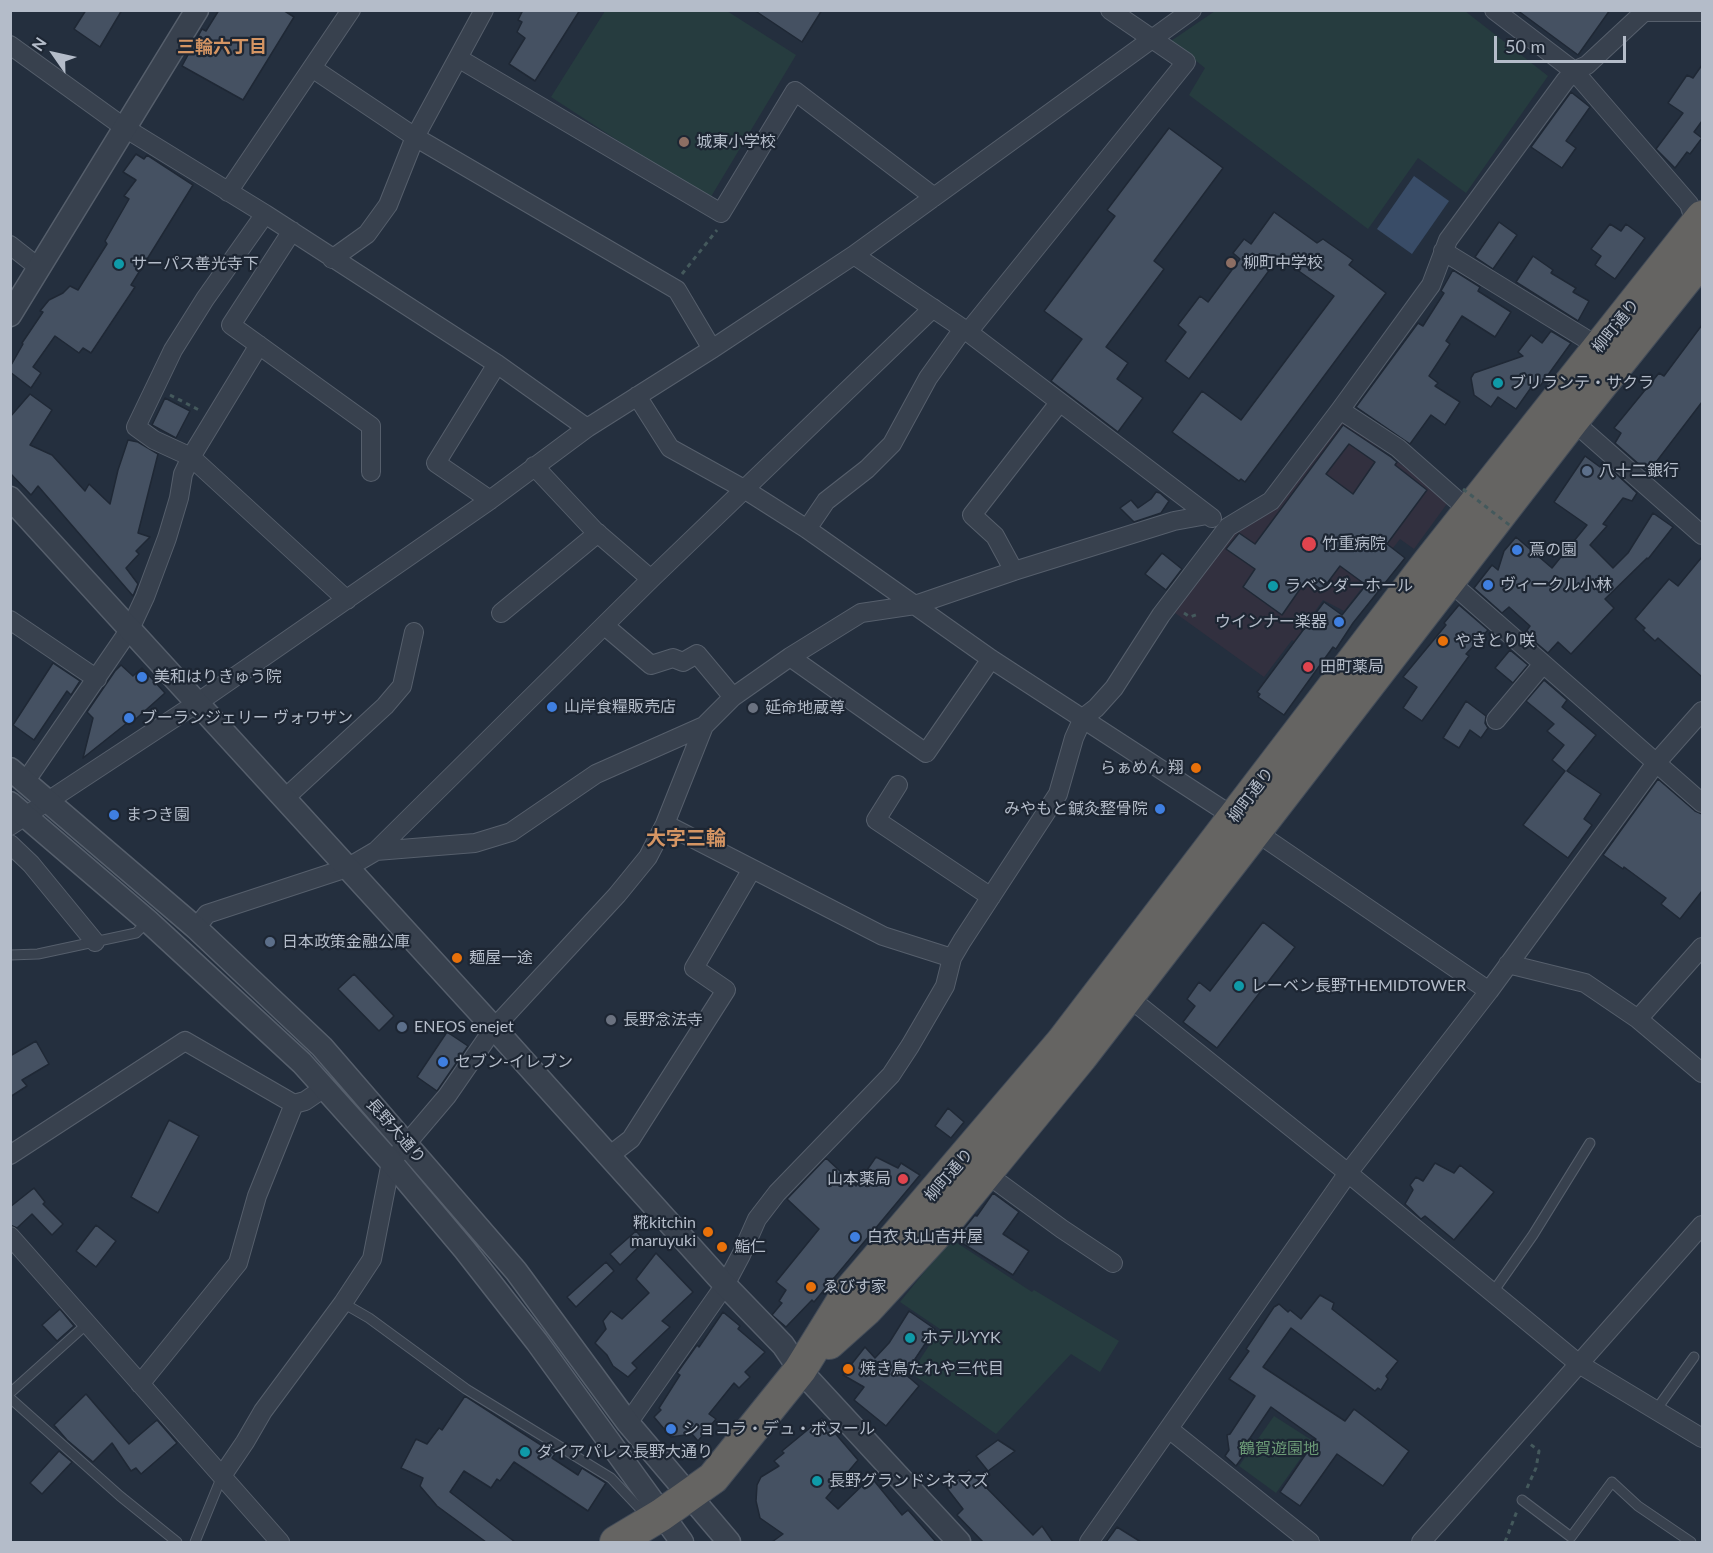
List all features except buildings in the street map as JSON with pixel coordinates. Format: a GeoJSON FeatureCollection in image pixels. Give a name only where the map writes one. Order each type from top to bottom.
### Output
{"type":"FeatureCollection","features":[{"type":"Feature","properties":{"kind":"highway","name":"柳町通り"},"geometry":{"type":"LineString","coordinates":[[1563,412],[1599,348],[1700,231]]}},
{"type":"Feature","properties":{"kind":"highway","name":"柳町通り"},"geometry":{"type":"LineString","coordinates":[[616,1542],[656,1518],[713,1478],[800,1370],[847,1294],[975,1165],[1062,1042],[1118,989],[1563,412],[1702,259]]}},
{"type":"Feature","properties":{"kind":"street"},"geometry":{"type":"LineString","coordinates":[[10,315],[197,10]]}},
{"type":"Feature","properties":{"kind":"street"},"geometry":{"type":"LineString","coordinates":[[228,192],[351,10]]}},
{"type":"Feature","properties":{"kind":"street"},"geometry":{"type":"LineString","coordinates":[[807,529],[826,501],[867,470],[892,444],[928,378],[1186,62],[1110,10]]}},
{"type":"Feature","properties":{"kind":"street"},"geometry":{"type":"LineString","coordinates":[[16,815],[48,801],[197,703],[490,500],[587,428],[854,255],[1192,10]]}},
{"type":"Feature","properties":{"kind":"street"},"geometry":{"type":"LineString","coordinates":[[1494,10],[1574,71],[1689,204],[1700,231]]}},
{"type":"Feature","properties":{"kind":"street"},"geometry":{"type":"LineString","coordinates":[[628,1423],[725,1285],[757,1219],[777,1193],[898,1065],[945,986],[952,958],[1058,794],[1074,738],[1083,718],[1096,708],[1114,688],[1161,615],[1228,527],[1270,501],[1340,410],[1431,285],[1448,240],[1574,71],[1587,65],[1644,11],[1702,12]]}},
{"type":"Feature","properties":{"kind":"street"},"geometry":{"type":"LineString","coordinates":[[333,258],[367,234],[387,205],[415,137],[458,58],[479,13]]}},
{"type":"Feature","properties":{"kind":"street"},"geometry":{"type":"LineString","coordinates":[[10,45],[125,128],[292,231],[497,364],[587,428]]}},
{"type":"Feature","properties":{"kind":"street"},"geometry":{"type":"LineString","coordinates":[[458,58],[721,213],[795,91],[934,197]]}},
{"type":"Feature","properties":{"kind":"street"},"geometry":{"type":"LineString","coordinates":[[312,68],[415,137],[677,290],[712,349]]}},
{"type":"Feature","properties":{"kind":"street"},"geometry":{"type":"LineString","coordinates":[[265,214],[173,350],[136,427],[154,440],[191,457],[347,600]]}},
{"type":"Feature","properties":{"kind":"street"},"geometry":{"type":"LineString","coordinates":[[292,231],[231,325],[371,426],[371,472]]}},
{"type":"Feature","properties":{"kind":"street"},"geometry":{"type":"LineString","coordinates":[[10,245],[39,267]]}},
{"type":"Feature","properties":{"kind":"street"},"geometry":{"type":"LineString","coordinates":[[1443,251],[1599,348]]}},
{"type":"Feature","properties":{"kind":"street"},"geometry":{"type":"LineString","coordinates":[[854,255],[965,331],[1207,515],[1228,527]]}},
{"type":"Feature","properties":{"kind":"street"},"geometry":{"type":"LineString","coordinates":[[196,928],[207,914],[347,868],[376,851],[651,579],[933,308]]}},
{"type":"Feature","properties":{"kind":"street"},"geometry":{"type":"LineString","coordinates":[[18,776],[97,679],[130,629],[146,597],[167,538],[179,498],[183,474],[213,418],[259,345]]}},
{"type":"Feature","properties":{"kind":"street"},"geometry":{"type":"LineString","coordinates":[[490,500],[436,463],[497,364]]}},
{"type":"Feature","properties":{"kind":"street"},"geometry":{"type":"LineString","coordinates":[[637,396],[670,448],[744,489],[807,529],[991,659],[1244,824],[1489,991]]}},
{"type":"Feature","properties":{"kind":"street"},"geometry":{"type":"LineString","coordinates":[[1014,571],[995,536],[972,515],[1059,403]]}},
{"type":"Feature","properties":{"kind":"street"},"geometry":{"type":"LineString","coordinates":[[1340,410],[1398,448],[1484,514]]}},
{"type":"Feature","properties":{"kind":"street"},"geometry":{"type":"LineString","coordinates":[[1563,412],[1702,535]]}},
{"type":"Feature","properties":{"kind":"street"},"geometry":{"type":"LineString","coordinates":[[534,466],[598,533],[651,579]]}},
{"type":"Feature","properties":{"kind":"street"},"geometry":{"type":"LineString","coordinates":[[10,498],[783,1346],[800,1370],[959,1542]]}},
{"type":"Feature","properties":{"kind":"street"},"geometry":{"type":"LineString","coordinates":[[376,851],[475,843],[511,832],[596,774],[704,726],[733,697],[790,657],[861,614],[915,605],[1014,571],[1185,518],[1207,515]]}},
{"type":"Feature","properties":{"kind":"street"},"geometry":{"type":"LineString","coordinates":[[501,613],[598,533]]}},
{"type":"Feature","properties":{"kind":"street"},"geometry":{"type":"LineString","coordinates":[[1438,572],[1702,803]]}},
{"type":"Feature","properties":{"kind":"street"},"geometry":{"type":"LineString","coordinates":[[10,620],[97,679]]}},
{"type":"Feature","properties":{"kind":"street"},"geometry":{"type":"LineString","coordinates":[[605,626],[651,665],[674,658],[682,662],[697,654],[733,697]]}},
{"type":"Feature","properties":{"kind":"street"},"geometry":{"type":"LineString","coordinates":[[284,799],[385,706],[402,686],[414,632]]}},
{"type":"Feature","properties":{"kind":"street"},"geometry":{"type":"LineString","coordinates":[[790,657],[926,753],[991,659]]}},
{"type":"Feature","properties":{"kind":"street"},"geometry":{"type":"LineString","coordinates":[[1496,720],[1544,664]]}},
{"type":"Feature","properties":{"kind":"street"},"geometry":{"type":"LineString","coordinates":[[1089,1542],[1348,1173],[1489,991],[1656,763],[1702,711]]}},
{"type":"Feature","properties":{"kind":"street"},"geometry":{"type":"LineString","coordinates":[[222,1476],[263,1410],[343,1303],[372,1259],[391,1162],[447,1096],[494,1028],[648,857],[665,824],[704,726]]}},
{"type":"Feature","properties":{"kind":"street","name":"長野大通り"},"geometry":{"type":"LineString","coordinates":[[18,776],[196,928],[322,1047],[516,1271],[628,1423],[729,1542]]}},
{"type":"Feature","properties":{"kind":"street"},"geometry":{"type":"LineString","coordinates":[[898,785],[876,820],[991,897]]}},
{"type":"Feature","properties":{"kind":"street","name":"長野大通り"},"geometry":{"type":"LineString","coordinates":[[16,815],[148,921],[302,1063],[391,1162],[465,1250],[530,1333],[656,1518],[682,1542]]}},
{"type":"Feature","properties":{"kind":"street"},"geometry":{"type":"LineString","coordinates":[[665,824],[883,936],[952,958]]}},
{"type":"Feature","properties":{"kind":"street"},"geometry":{"type":"LineString","coordinates":[[10,844],[31,864],[95,942]]}},
{"type":"Feature","properties":{"kind":"street"},"geometry":{"type":"LineString","coordinates":[[609,1156],[631,1139],[726,990],[694,968],[752,869]]}},
{"type":"Feature","properties":{"kind":"street"},"geometry":{"type":"LineString","coordinates":[[1638,1019],[1702,947]]}},
{"type":"Feature","properties":{"kind":"street"},"geometry":{"type":"LineString","coordinates":[[1508,964],[1585,983],[1638,1019],[1702,1073]]}},
{"type":"Feature","properties":{"kind":"street"},"geometry":{"type":"LineString","coordinates":[[1118,989],[1348,1173],[1579,1364],[1702,1438]]}},
{"type":"Feature","properties":{"kind":"street"},"geometry":{"type":"LineString","coordinates":[[10,1155],[185,1041],[294,1104],[305,1101],[324,1088]]}},
{"type":"Feature","properties":{"kind":"street"},"geometry":{"type":"LineString","coordinates":[[140,1384],[238,1263],[257,1196],[294,1104]]}},
{"type":"Feature","properties":{"kind":"street"},"geometry":{"type":"LineString","coordinates":[[975,1165],[1062,1229],[1113,1263]]}},
{"type":"Feature","properties":{"kind":"street"},"geometry":{"type":"LineString","coordinates":[[1421,1542],[1702,1225]]}},
{"type":"Feature","properties":{"kind":"street"},"geometry":{"type":"LineString","coordinates":[[10,1236],[280,1542]]}},
{"type":"Feature","properties":{"kind":"street"},"geometry":{"type":"LineString","coordinates":[[1169,1429],[1310,1542]]}},
{"type":"Feature","properties":{"kind":"lane"},"geometry":{"type":"LineString","coordinates":[[10,955],[38,954],[136,933],[148,921]]}},
{"type":"Feature","properties":{"kind":"lane"},"geometry":{"type":"LineString","coordinates":[[1493,1292],[1533,1235],[1590,1143]]}},
{"type":"Feature","properties":{"kind":"lane"},"geometry":{"type":"LineString","coordinates":[[343,1303],[369,1318],[465,1389],[611,1478],[656,1518]]}},
{"type":"Feature","properties":{"kind":"lane"},"geometry":{"type":"LineString","coordinates":[[10,1393],[88,1323]]}},
{"type":"Feature","properties":{"kind":"lane"},"geometry":{"type":"LineString","coordinates":[[1656,1410],[1694,1357]]}},
{"type":"Feature","properties":{"kind":"lane"},"geometry":{"type":"LineString","coordinates":[[10,1398],[120,1496],[177,1542]]}},
{"type":"Feature","properties":{"kind":"lane"},"geometry":{"type":"LineString","coordinates":[[195,1542],[222,1476]]}},
{"type":"Feature","properties":{"kind":"lane"},"geometry":{"type":"LineString","coordinates":[[1522,1500],[1571,1537],[1612,1482],[1638,1506],[1691,1542]]}},
{"type":"Feature","properties":{"kind":"path"},"geometry":{"type":"LineString","coordinates":[[672,287],[723,222],[721,213]]}},
{"type":"Feature","properties":{"kind":"path"},"geometry":{"type":"LineString","coordinates":[[155,387],[213,418]]}},
{"type":"Feature","properties":{"kind":"path"},"geometry":{"type":"LineString","coordinates":[[1504,1542],[1536,1468],[1539,1451],[1517,1434]]}},
{"type":"Feature","properties":{"kind":"shaded area","name":"竹重病院"},"geometry":{"type":"Polygon","coordinates":[[[1341,419],[1449,501],[1414,549],[1400,539],[1344,611],[1323,600],[1301,631],[1330,652],[1322,663],[1292,640],[1264,677],[1171,610],[1233,529],[1341,419]]]}},
{"type":"Feature","properties":{"kind":"green space","name":"城東小学校"},"geometry":{"type":"Polygon","coordinates":[[[605,11],[727,11],[796,55],[709,200],[551,97],[605,11]]]}},
{"type":"Feature","properties":{"kind":"green space"},"geometry":{"type":"Polygon","coordinates":[[[1215,11],[1465,11],[1548,76],[1466,193],[1418,158],[1368,229],[1189,95],[1205,68],[1171,41],[1215,11]]]}},
{"type":"Feature","properties":{"kind":"green space"},"geometry":{"type":"Polygon","coordinates":[[[951,1239],[1032,1292],[1034,1290],[1119,1341],[1100,1372],[1071,1354],[996,1434],[911,1373],[940,1329],[900,1302],[951,1239]]]}},
{"type":"Feature","properties":{"kind":"green space","name":"鶴賀遊園地"},"geometry":{"type":"Polygon","coordinates":[[[1274,1416],[1313,1441],[1276,1493],[1239,1466],[1274,1416]]]}},
{"type":"Feature","properties":{"kind":"water"},"geometry":{"type":"Polygon","coordinates":[[[1414,176],[1449,201],[1412,254],[1377,229],[1414,176]]]}},
{"type":"Feature","properties":{"kind":"place","name":"城東小学校"},"geometry":{"type":"Point","coordinates":[684,142]}},
{"type":"Feature","properties":{"kind":"place","name":"柳町中学校"},"geometry":{"type":"Point","coordinates":[1231,263]}},
{"type":"Feature","properties":{"kind":"place","name":"サーパス善光寺下"},"geometry":{"type":"Point","coordinates":[119,264]}},
{"type":"Feature","properties":{"kind":"place","name":"ブリランテ・サクラ"},"geometry":{"type":"Point","coordinates":[1498,383]}},
{"type":"Feature","properties":{"kind":"place","name":"八十二銀行"},"geometry":{"type":"Point","coordinates":[1587,471]}},
{"type":"Feature","properties":{"kind":"place","name":"竹重病院"},"geometry":{"type":"Point","coordinates":[1309,544]}},
{"type":"Feature","properties":{"kind":"place","name":"蔦の園"},"geometry":{"type":"Point","coordinates":[1517,550]}},
{"type":"Feature","properties":{"kind":"place","name":"ヴィークル小林"},"geometry":{"type":"Point","coordinates":[1488,585]}},
{"type":"Feature","properties":{"kind":"place","name":"ラベンダーホール"},"geometry":{"type":"Point","coordinates":[1273,586]}},
{"type":"Feature","properties":{"kind":"place","name":"ウインナー楽器"},"geometry":{"type":"Point","coordinates":[1339,622]}},
{"type":"Feature","properties":{"kind":"place","name":"やきとり咲"},"geometry":{"type":"Point","coordinates":[1443,641]}},
{"type":"Feature","properties":{"kind":"place","name":"田町薬局"},"geometry":{"type":"Point","coordinates":[1308,667]}},
{"type":"Feature","properties":{"kind":"place","name":"美和はりきゅう院"},"geometry":{"type":"Point","coordinates":[142,677]}},
{"type":"Feature","properties":{"kind":"place","name":"山岸食糧販売店"},"geometry":{"type":"Point","coordinates":[552,707]}},
{"type":"Feature","properties":{"kind":"place","name":"延命地蔵尊"},"geometry":{"type":"Point","coordinates":[753,708]}},
{"type":"Feature","properties":{"kind":"place","name":"ブーランジェリー ヴォワザン"},"geometry":{"type":"Point","coordinates":[129,718]}},
{"type":"Feature","properties":{"kind":"place","name":"らぁめん 翔"},"geometry":{"type":"Point","coordinates":[1196,768]}},
{"type":"Feature","properties":{"kind":"place","name":"みやもと鍼灸整骨院"},"geometry":{"type":"Point","coordinates":[1160,809]}},
{"type":"Feature","properties":{"kind":"place","name":"まつき園"},"geometry":{"type":"Point","coordinates":[114,815]}},
{"type":"Feature","properties":{"kind":"place","name":"日本政策金融公庫"},"geometry":{"type":"Point","coordinates":[270,942]}},
{"type":"Feature","properties":{"kind":"place","name":"麺屋一途"},"geometry":{"type":"Point","coordinates":[457,958]}},
{"type":"Feature","properties":{"kind":"place","name":"レーベン長野THEMIDTOWER"},"geometry":{"type":"Point","coordinates":[1239,986]}},
{"type":"Feature","properties":{"kind":"place","name":"長野念法寺"},"geometry":{"type":"Point","coordinates":[611,1020]}},
{"type":"Feature","properties":{"kind":"place","name":"ENEOS enejet"},"geometry":{"type":"Point","coordinates":[402,1027]}},
{"type":"Feature","properties":{"kind":"place","name":"セブン-イレブン"},"geometry":{"type":"Point","coordinates":[443,1062]}},
{"type":"Feature","properties":{"kind":"place","name":"山本薬局"},"geometry":{"type":"Point","coordinates":[903,1179]}},
{"type":"Feature","properties":{"kind":"place","name":"糀kitchin maruyuki"},"geometry":{"type":"Point","coordinates":[708,1232]}},
{"type":"Feature","properties":{"kind":"place","name":"白衣 丸山吉井屋"},"geometry":{"type":"Point","coordinates":[855,1237]}},
{"type":"Feature","properties":{"kind":"place","name":"鮨仁"},"geometry":{"type":"Point","coordinates":[722,1247]}},
{"type":"Feature","properties":{"kind":"place","name":"ゑびす家"},"geometry":{"type":"Point","coordinates":[811,1287]}},
{"type":"Feature","properties":{"kind":"place","name":"ホテルYYK"},"geometry":{"type":"Point","coordinates":[910,1338]}},
{"type":"Feature","properties":{"kind":"place","name":"焼き鳥たれや三代目"},"geometry":{"type":"Point","coordinates":[848,1369]}},
{"type":"Feature","properties":{"kind":"place","name":"ショコラ・デュ・ボヌール"},"geometry":{"type":"Point","coordinates":[671,1429]}},
{"type":"Feature","properties":{"kind":"place","name":"ダイアパレス長野大通り"},"geometry":{"type":"Point","coordinates":[525,1452]}},
{"type":"Feature","properties":{"kind":"place","name":"長野グランドシネマズ"},"geometry":{"type":"Point","coordinates":[817,1481]}},
{"type":"Feature","properties":{"kind":"district","name":"三輪六丁目"},"geometry":{"type":"Point","coordinates":[222,47]}},
{"type":"Feature","properties":{"kind":"district","name":"大字三輪"},"geometry":{"type":"Point","coordinates":[686,839]}}]}
